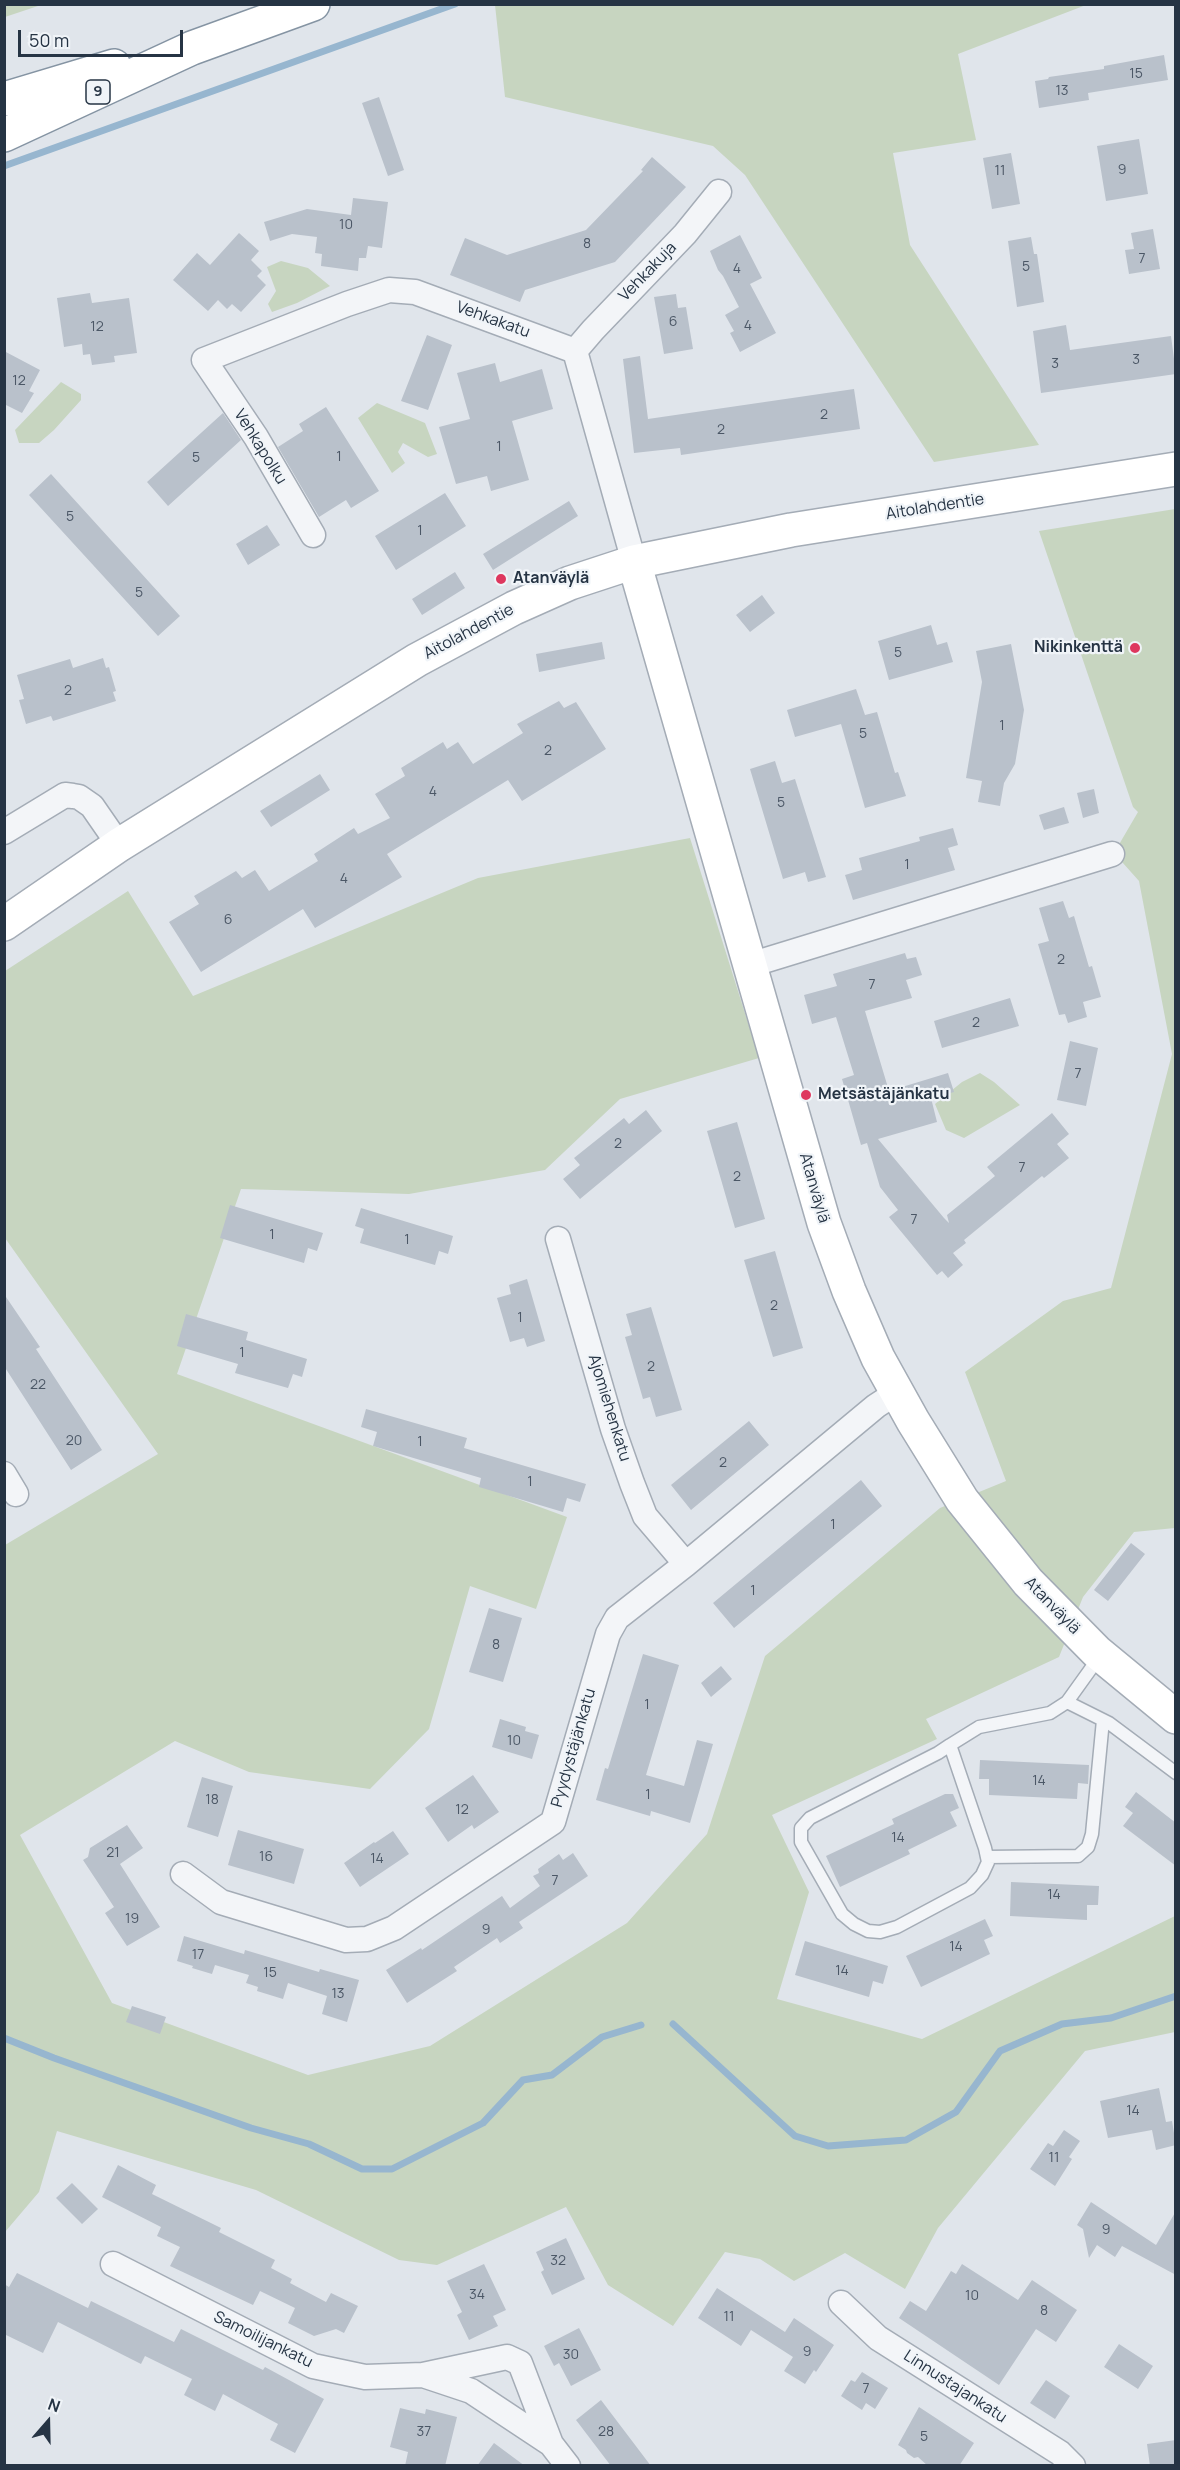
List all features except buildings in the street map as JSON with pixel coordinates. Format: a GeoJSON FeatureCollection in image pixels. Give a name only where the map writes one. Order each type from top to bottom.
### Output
{"type":"FeatureCollection","features":[{"type":"Feature","properties":{"kind":"main road","name":"9"},"geometry":{"type":"LineString","coordinates":[[4,135],[192,48],[313,4]]}},
{"type":"Feature","properties":{"kind":"main road","name":"9"},"geometry":{"type":"LineString","coordinates":[[4,99],[110,67],[192,48]]}},
{"type":"Feature","properties":{"kind":"main road","name":"Aitolahdentie"},"geometry":{"type":"LineString","coordinates":[[4,924],[119,845],[417,660],[543,594],[570,583],[634,562],[791,530],[1176,469]]}},
{"type":"Feature","properties":{"kind":"main road","name":"Atanväylä"},"geometry":{"type":"LineString","coordinates":[[634,562],[824,1223],[849,1291],[878,1358],[896,1393],[957,1492],[1028,1582],[1101,1655],[1176,1717]]}},
{"type":"Feature","properties":{"kind":"street","name":"Vehkakuja"},"geometry":{"type":"LineString","coordinates":[[575,351],[592,330],[685,234],[719,192]]}},
{"type":"Feature","properties":{"kind":"street","name":"Vehkakatu"},"geometry":{"type":"LineString","coordinates":[[204,360],[389,290],[415,292],[575,351]]}},
{"type":"Feature","properties":{"kind":"street"},"geometry":{"type":"LineString","coordinates":[[575,351],[634,562]]}},
{"type":"Feature","properties":{"kind":"street","name":"Vehkapolku"},"geometry":{"type":"LineString","coordinates":[[204,360],[256,437],[313,535]]}},
{"type":"Feature","properties":{"kind":"street"},"geometry":{"type":"LineString","coordinates":[[4,832],[65,795],[79,797],[93,806],[119,845]]}},
{"type":"Feature","properties":{"kind":"street"},"geometry":{"type":"LineString","coordinates":[[750,965],[1112,854]]}},
{"type":"Feature","properties":{"kind":"street","name":"Ajomiehenkatu"},"geometry":{"type":"LineString","coordinates":[[558,1239],[613,1429],[636,1494],[645,1516],[686,1564]]}},
{"type":"Feature","properties":{"kind":"street","name":"Pyydystäjänkatu"},"geometry":{"type":"LineString","coordinates":[[183,1874],[221,1902],[346,1940],[368,1939],[394,1928],[553,1822],[608,1634],[617,1618],[686,1564],[876,1406],[896,1393]]}},
{"type":"Feature","properties":{"kind":"street","name":"Samoilijankatu"},"geometry":{"type":"LineString","coordinates":[[113,2264],[313,2366],[365,2377],[423,2375],[507,2357],[520,2363],[551,2444],[568,2466]]}},
{"type":"Feature","properties":{"kind":"street","name":"Linnustajankatu"},"geometry":{"type":"LineString","coordinates":[[841,2303],[879,2338],[1060,2453],[1073,2466]]}},
{"type":"Feature","properties":{"kind":"street","name":"Samoilijankatu"},"geometry":{"type":"LineString","coordinates":[[423,2375],[471,2391],[551,2444]]}},
{"type":"Feature","properties":{"kind":"lane"},"geometry":{"type":"LineString","coordinates":[[950,1745],[988,1862],[982,1875],[970,1888],[897,1927],[880,1932],[868,1931],[854,1924],[842,1914],[801,1842],[801,1828],[810,1818],[950,1745],[979,1727],[1050,1713],[1067,1702],[1101,1655]]}},
{"type":"Feature","properties":{"kind":"lane"},"geometry":{"type":"LineString","coordinates":[[1067,1702],[1103,1720],[1176,1773]]}},
{"type":"Feature","properties":{"kind":"lane"},"geometry":{"type":"LineString","coordinates":[[987,1857],[1078,1856],[1088,1847],[1092,1834],[1103,1720]]}},
{"type":"Feature","properties":{"kind":"green space"},"geometry":{"type":"Polygon","coordinates":[[[5,4],[41,4],[41,5],[5,17],[5,4]]]}},
{"type":"Feature","properties":{"kind":"green space"},"geometry":{"type":"Polygon","coordinates":[[[495,5],[1086,5],[958,54],[976,140],[893,153],[910,245],[1039,445],[934,462],[745,175],[713,146],[505,97],[495,5]]]}},
{"type":"Feature","properties":{"kind":"green space"},"geometry":{"type":"Polygon","coordinates":[[[281,261],[308,268],[330,286],[297,303],[272,312],[268,304],[276,291],[267,267],[281,261]]]}},
{"type":"Feature","properties":{"kind":"green space"},"geometry":{"type":"Polygon","coordinates":[[[61,382],[81,394],[81,400],[39,443],[19,443],[15,430],[61,382]]]}},
{"type":"Feature","properties":{"kind":"green space"},"geometry":{"type":"Polygon","coordinates":[[[377,403],[425,423],[437,454],[428,457],[403,443],[398,452],[405,463],[392,473],[358,418],[377,403]]]}},
{"type":"Feature","properties":{"kind":"green space"},"geometry":{"type":"Polygon","coordinates":[[[1175,509],[1175,1528],[1134,1532],[1083,1597],[1059,1657],[926,1719],[937,1739],[772,1815],[809,1892],[777,1999],[922,2039],[1175,1916],[1175,2032],[1085,2051],[938,2228],[905,2289],[845,2253],[794,2281],[760,2259],[725,2252],[673,2326],[608,2285],[566,2207],[437,2265],[399,2260],[256,2190],[57,2131],[39,2192],[5,2232],[5,1545],[158,1454],[5,1238],[5,971],[128,891],[193,996],[478,878],[690,838],[759,1058],[620,1099],[545,1170],[409,1194],[241,1189],[177,1374],[567,1517],[536,1609],[470,1586],[429,1729],[370,1789],[249,1772],[175,1741],[20,1835],[112,2003],[308,2075],[430,2046],[627,1923],[707,1834],[765,1656],[940,1508],[1006,1481],[965,1372],[1063,1301],[1111,1288],[1172,1054],[1139,881],[1114,853],[1138,812],[1133,807],[1039,531],[1175,509]]]}},
{"type":"Feature","properties":{"kind":"green space"},"geometry":{"type":"Polygon","coordinates":[[[980,1073],[1020,1105],[964,1138],[946,1130],[935,1104],[962,1082],[980,1073]]]}},
{"type":"Feature","properties":{"kind":"waterway"},"geometry":{"type":"LineString","coordinates":[[4,166],[455,4]]}},
{"type":"Feature","properties":{"kind":"waterway"},"geometry":{"type":"LineString","coordinates":[[673,2024],[795,2136],[828,2146],[906,2140],[956,2112],[1000,2051],[1062,2024],[1111,2018],[1176,1996]]}},
{"type":"Feature","properties":{"kind":"waterway"},"geometry":{"type":"LineString","coordinates":[[4,2038],[251,2128],[309,2144],[362,2169],[392,2169],[483,2123],[523,2080],[552,2075],[602,2037],[641,2025]]}},
{"type":"Feature","properties":{"kind":"place","name":"Atanväylä"},"geometry":{"type":"Point","coordinates":[501,579]}},
{"type":"Feature","properties":{"kind":"place","name":"Nikinkenttä"},"geometry":{"type":"Point","coordinates":[1135,648]}},
{"type":"Feature","properties":{"kind":"place","name":"Metsästäjänkatu"},"geometry":{"type":"Point","coordinates":[806,1095]}}]}
